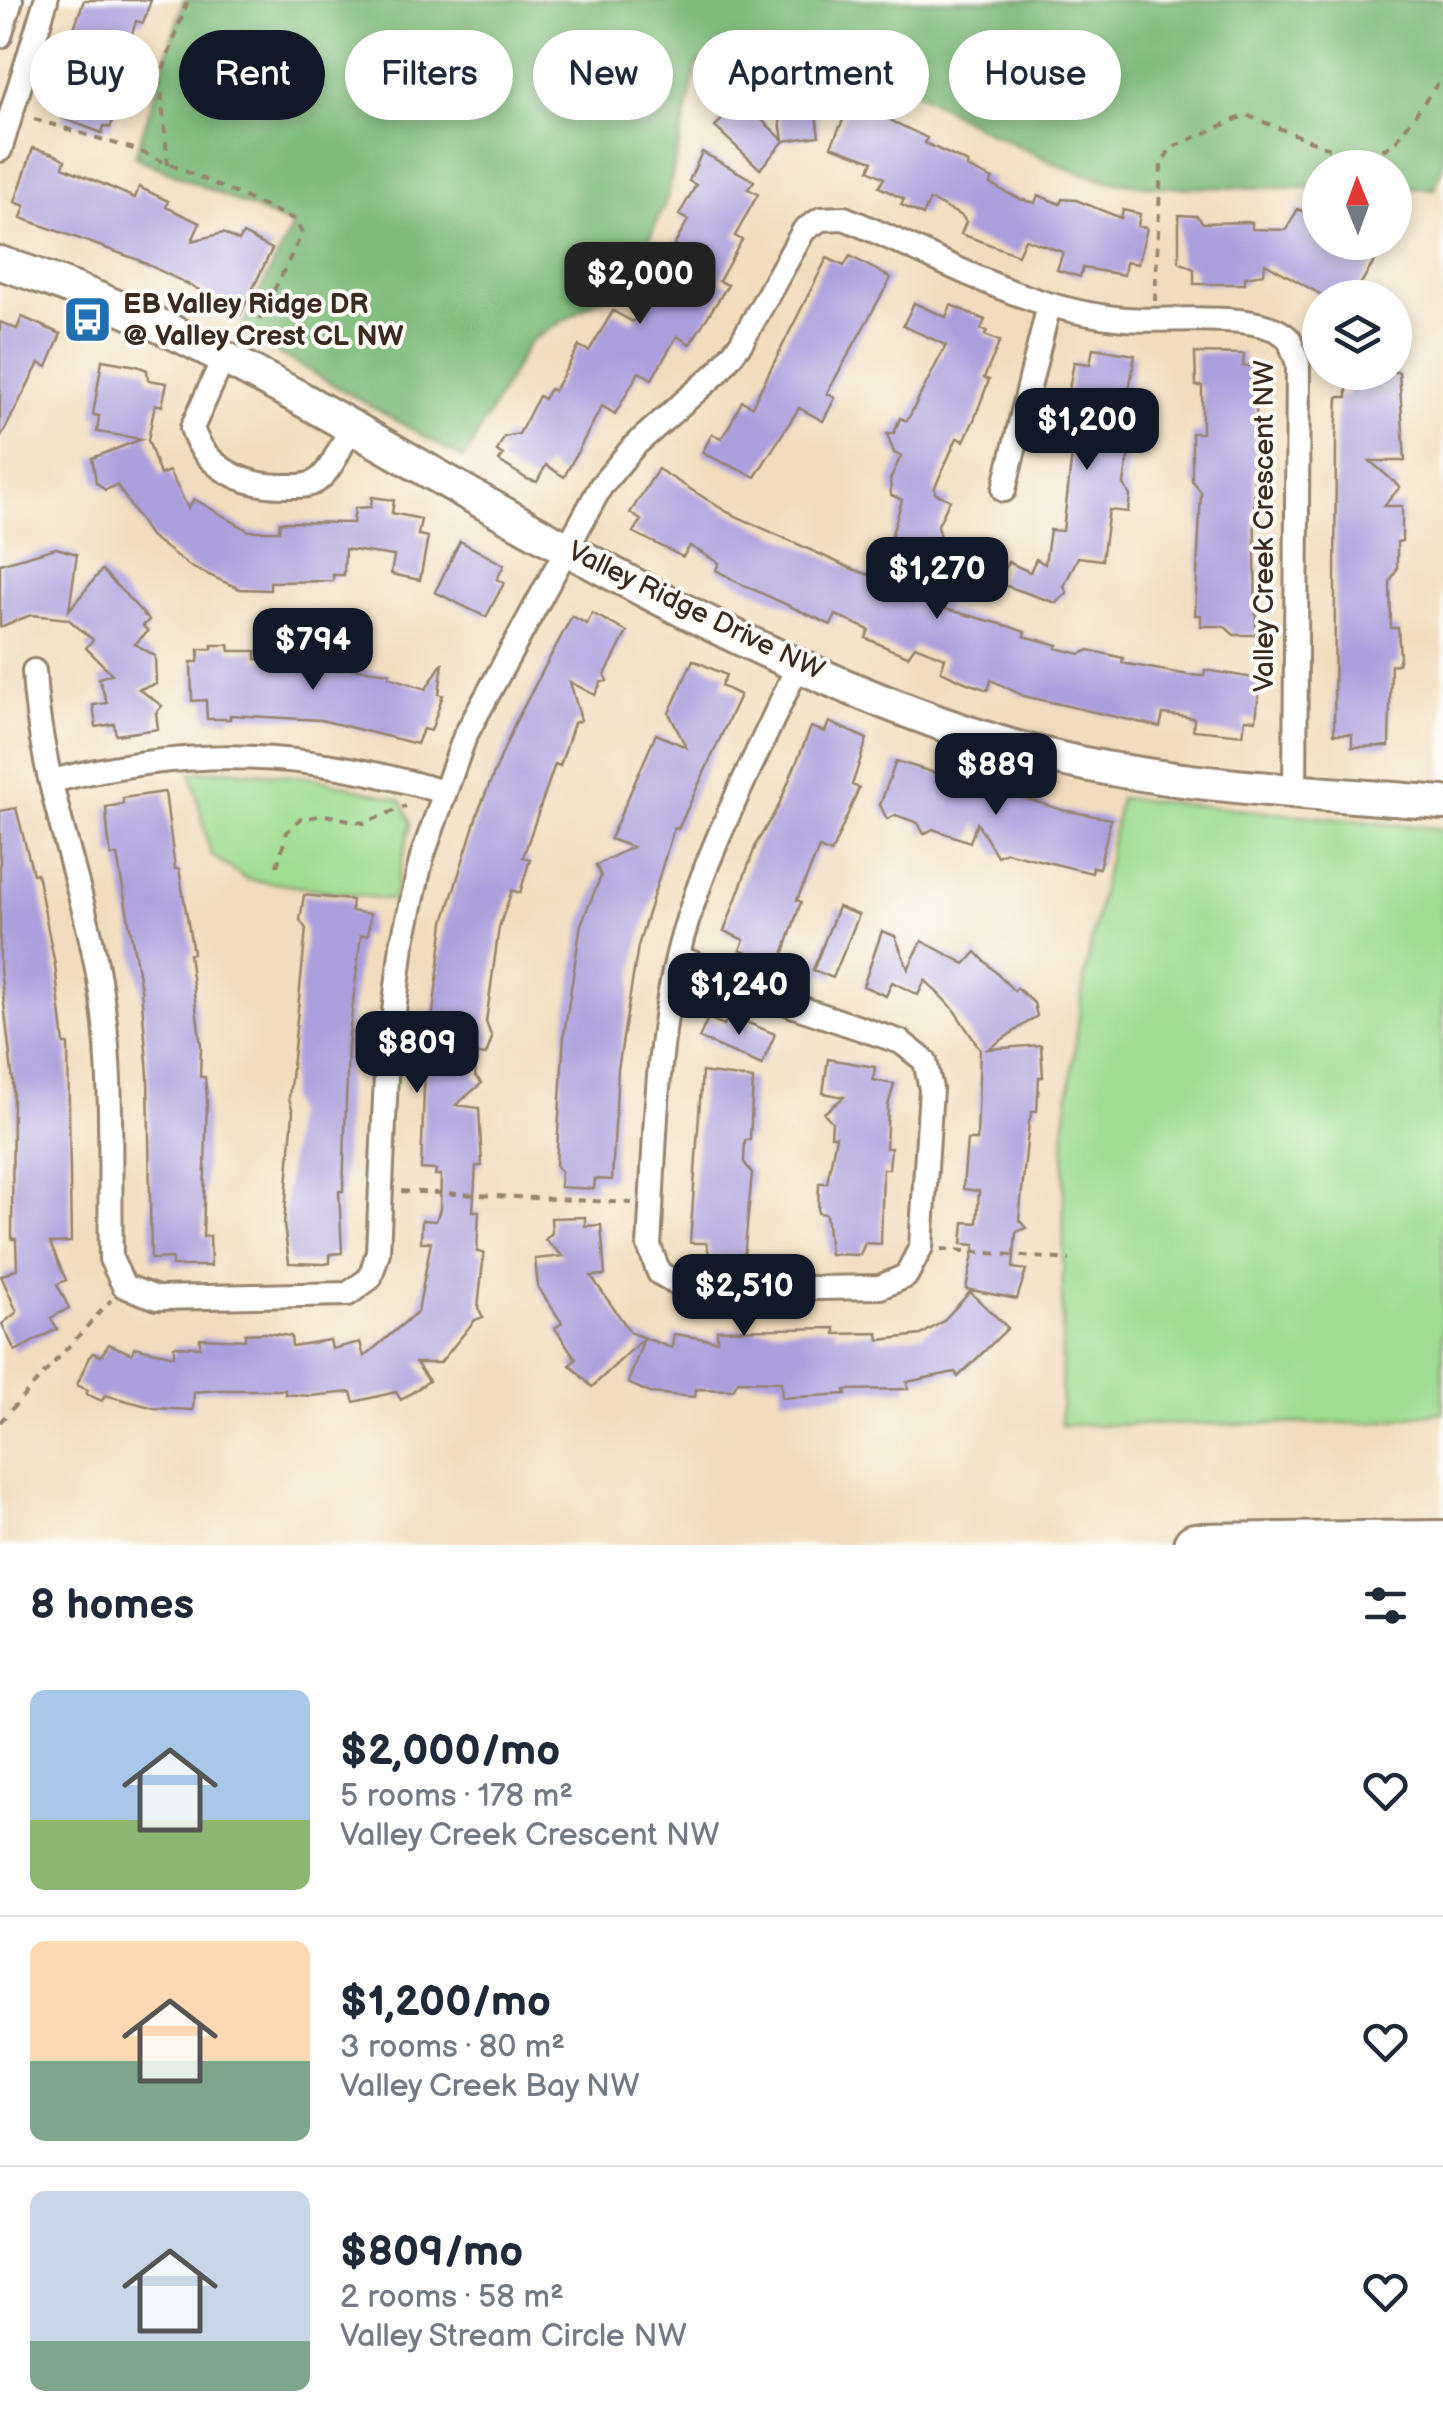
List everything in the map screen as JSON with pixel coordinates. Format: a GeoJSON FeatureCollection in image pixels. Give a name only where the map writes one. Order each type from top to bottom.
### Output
{"type":"FeatureCollection","features":[{"type":"Feature","properties":{"kind":"highway"},"geometry":{"type":"LineString","coordinates":[[1227,1544],[1443,1517]]}},
{"type":"Feature","properties":{"kind":"highway"},"geometry":{"type":"LineString","coordinates":[[1195,1545],[1443,1542]]}},
{"type":"Feature","properties":{"kind":"street"},"geometry":{"type":"LineString","coordinates":[[0,36],[11,0]]}},
{"type":"Feature","properties":{"kind":"street"},"geometry":{"type":"LineString","coordinates":[[0,150],[46,0]]}},
{"type":"Feature","properties":{"kind":"street","name":"Valley Creek Crescent NW"},"geometry":{"type":"LineString","coordinates":[[124,1286],[157,1298],[348,1294],[370,1278],[376,1265],[386,1077],[402,944],[422,857],[443,792],[476,712],[600,486],[634,446],[718,372],[741,343],[804,230],[821,219],[833,217],[856,223],[995,289],[1049,306],[1155,320],[1261,323],[1282,332],[1297,354],[1295,790]]}},
{"type":"Feature","properties":{"kind":"street","name":"Valley Ridge Drive NW"},"geometry":{"type":"LineString","coordinates":[[0,264],[99,298],[232,359],[565,548],[799,662],[931,718],[1039,754],[1152,775],[1443,803]]}},
{"type":"Feature","properties":{"kind":"street"},"geometry":{"type":"LineString","coordinates":[[1004,490],[1049,306]]}},
{"type":"Feature","properties":{"kind":"street"},"geometry":{"type":"LineString","coordinates":[[232,359],[192,428],[197,441],[221,468],[240,480],[269,486],[313,484],[323,475],[352,426]]}},
{"type":"Feature","properties":{"kind":"street"},"geometry":{"type":"LineString","coordinates":[[678,958],[918,1052],[930,1072],[930,1090],[921,1247],[912,1270],[888,1286],[690,1290],[667,1281],[652,1263],[651,1204],[664,1031],[678,958],[712,855],[799,662]]}},
{"type":"Feature","properties":{"kind":"street"},"geometry":{"type":"LineString","coordinates":[[34,672],[40,738],[80,887],[102,1000],[111,1258],[124,1286]]}},
{"type":"Feature","properties":{"kind":"street"},"geometry":{"type":"LineString","coordinates":[[52,781],[143,761],[273,756],[369,770],[443,792]]}},
{"type":"Feature","properties":{"kind":"path"},"geometry":{"type":"LineString","coordinates":[[168,164],[160,80],[188,0]]}},
{"type":"Feature","properties":{"kind":"path"},"geometry":{"type":"LineString","coordinates":[[1155,320],[1163,155],[1246,115],[1348,156],[1378,154],[1401,135],[1443,76]]}},
{"type":"Feature","properties":{"kind":"path"},"geometry":{"type":"LineString","coordinates":[[10,112],[137,150],[296,220],[302,234],[232,359]]}},
{"type":"Feature","properties":{"kind":"path"},"geometry":{"type":"LineString","coordinates":[[277,866],[287,832],[300,819],[325,815],[364,823],[410,804]]}},
{"type":"Feature","properties":{"kind":"path"},"geometry":{"type":"LineString","coordinates":[[380,1191],[651,1204]]}},
{"type":"Feature","properties":{"kind":"path"},"geometry":{"type":"LineString","coordinates":[[921,1247],[1070,1260]]}},
{"type":"Feature","properties":{"kind":"path"},"geometry":{"type":"LineString","coordinates":[[0,1422],[124,1286]]}},
{"type":"Feature","properties":{"kind":"green space"},"geometry":{"type":"Polygon","coordinates":[[[184,0],[1443,0],[1443,163],[1435,189],[1412,188],[1412,150],[1302,150],[1302,188],[1158,187],[1109,181],[1065,168],[966,120],[1121,120],[1121,30],[949,30],[949,110],[929,99],[929,30],[693,30],[693,83],[667,198],[642,256],[606,295],[529,342],[464,459],[248,336],[242,327],[293,226],[135,157],[147,120],[159,120],[159,80],[184,0]]]}},
{"type":"Feature","properties":{"kind":"green space"},"geometry":{"type":"Polygon","coordinates":[[[233,770],[315,778],[401,800],[411,822],[393,900],[246,879],[211,855],[191,772],[233,770]]]}},
{"type":"Feature","properties":{"kind":"green space"},"geometry":{"type":"Polygon","coordinates":[[[1120,798],[1443,829],[1443,1412],[1372,1423],[1061,1425],[1065,1123],[1084,980],[1120,798]]]}},
{"type":"Feature","properties":{"kind":"building"},"geometry":{"type":"Polygon","coordinates":[[[84,0],[151,0],[143,23],[136,21],[133,30],[74,28],[84,0]]]}},
{"type":"Feature","properties":{"kind":"building"},"geometry":{"type":"Polygon","coordinates":[[[67,120],[113,120],[102,133],[67,120]]]}},
{"type":"Feature","properties":{"kind":"building"},"geometry":{"type":"Polygon","coordinates":[[[721,120],[762,120],[783,140],[780,120],[817,120],[819,136],[784,141],[760,169],[715,127],[721,120]]]}},
{"type":"Feature","properties":{"kind":"building"},"geometry":{"type":"Polygon","coordinates":[[[843,120],[890,120],[927,138],[925,143],[968,163],[967,167],[993,179],[990,184],[1020,199],[1035,203],[1038,195],[1060,204],[1062,199],[1076,200],[1121,218],[1123,210],[1140,214],[1138,226],[1147,228],[1138,264],[1126,262],[1124,275],[1083,268],[1080,277],[1057,270],[1063,252],[1025,239],[1018,255],[961,234],[966,222],[962,216],[930,200],[923,215],[901,205],[904,199],[879,187],[884,178],[869,170],[873,161],[831,146],[843,120]]]}},
{"type":"Feature","properties":{"kind":"building"},"geometry":{"type":"Polygon","coordinates":[[[33,148],[65,160],[63,167],[135,198],[139,187],[168,201],[166,207],[200,223],[192,241],[223,233],[239,241],[243,234],[272,249],[240,315],[218,304],[220,300],[136,259],[21,218],[25,206],[15,202],[33,148]]]}},
{"type":"Feature","properties":{"kind":"building"},"geometry":{"type":"Polygon","coordinates":[[[702,152],[754,181],[748,189],[758,194],[735,236],[742,240],[719,281],[728,285],[690,344],[677,336],[652,379],[639,372],[615,414],[602,406],[564,477],[546,465],[537,482],[527,479],[499,461],[503,455],[497,451],[504,437],[519,434],[539,396],[544,399],[550,389],[554,391],[579,346],[589,351],[613,311],[633,322],[664,273],[660,271],[688,220],[679,215],[696,185],[689,181],[702,152]]]}},
{"type":"Feature","properties":{"kind":"building"},"geometry":{"type":"Polygon","coordinates":[[[1298,209],[1302,211],[1302,260],[1375,260],[1363,280],[1302,280],[1302,284],[1265,263],[1264,274],[1245,277],[1245,284],[1194,284],[1194,269],[1179,262],[1179,215],[1197,216],[1203,223],[1252,222],[1252,229],[1286,230],[1298,209]]]}},
{"type":"Feature","properties":{"kind":"building"},"geometry":{"type":"Polygon","coordinates":[[[850,256],[891,278],[827,393],[835,398],[823,421],[799,408],[755,477],[702,453],[712,434],[721,438],[726,432],[742,401],[752,406],[827,258],[844,266],[850,256]]]}},
{"type":"Feature","properties":{"kind":"building"},"geometry":{"type":"Polygon","coordinates":[[[914,303],[946,317],[951,305],[985,320],[981,329],[987,331],[985,335],[1000,341],[984,378],[989,380],[974,420],[964,441],[957,438],[935,487],[935,493],[950,500],[938,525],[940,540],[951,545],[943,566],[890,541],[902,500],[891,495],[890,480],[901,456],[894,453],[887,434],[894,433],[900,418],[907,421],[946,345],[903,326],[914,303]]]}},
{"type":"Feature","properties":{"kind":"building"},"geometry":{"type":"Polygon","coordinates":[[[22,317],[61,334],[47,367],[39,363],[0,439],[0,322],[17,329],[22,317]]]}},
{"type":"Feature","properties":{"kind":"building"},"geometry":{"type":"Polygon","coordinates":[[[1093,348],[1135,355],[1126,408],[1131,409],[1125,443],[1130,444],[1124,484],[1130,496],[1128,512],[1109,510],[1102,560],[1078,557],[1064,586],[1067,593],[1056,603],[998,583],[1008,562],[1030,572],[1036,559],[1045,564],[1050,530],[1063,531],[1075,428],[1063,426],[1066,405],[1074,362],[1090,364],[1093,348]]]}},
{"type":"Feature","properties":{"kind":"building"},"geometry":{"type":"Polygon","coordinates":[[[1195,353],[1244,354],[1243,366],[1263,366],[1262,389],[1256,389],[1256,635],[1234,635],[1224,626],[1201,626],[1201,615],[1195,615],[1201,492],[1192,481],[1192,433],[1202,433],[1202,386],[1196,386],[1195,353]]]}},
{"type":"Feature","properties":{"kind":"building"},"geometry":{"type":"Polygon","coordinates":[[[102,360],[137,366],[147,370],[148,380],[167,383],[162,406],[155,404],[148,440],[160,475],[169,471],[188,508],[194,499],[249,531],[279,531],[280,522],[353,523],[355,508],[371,507],[372,497],[394,500],[392,513],[421,519],[418,535],[428,537],[420,580],[391,574],[394,556],[345,549],[344,575],[333,575],[333,581],[270,582],[270,590],[240,589],[191,567],[150,536],[117,485],[105,490],[96,482],[92,458],[142,439],[97,432],[99,416],[93,415],[102,360]]]}},
{"type":"Feature","properties":{"kind":"building"},"geometry":{"type":"Polygon","coordinates":[[[1347,390],[1400,390],[1405,461],[1370,461],[1400,487],[1384,506],[1402,506],[1402,541],[1397,542],[1397,569],[1390,582],[1391,628],[1398,628],[1400,657],[1398,664],[1391,665],[1389,746],[1352,747],[1352,734],[1334,734],[1336,439],[1338,397],[1347,397],[1347,390]]]}},
{"type":"Feature","properties":{"kind":"building"},"geometry":{"type":"Polygon","coordinates":[[[658,469],[727,512],[850,568],[931,597],[939,595],[947,604],[945,609],[1008,626],[1025,632],[1024,636],[1058,645],[1056,648],[1080,654],[1089,650],[1123,658],[1122,663],[1188,675],[1204,676],[1205,670],[1260,679],[1256,720],[1245,719],[1243,735],[1193,730],[1194,718],[1163,714],[1160,727],[1024,696],[991,680],[988,690],[967,683],[941,671],[945,658],[915,646],[908,656],[890,649],[866,638],[869,630],[836,615],[831,625],[739,583],[716,570],[719,563],[690,546],[683,557],[633,532],[641,520],[630,513],[658,469]]]}},
{"type":"Feature","properties":{"kind":"building"},"geometry":{"type":"Polygon","coordinates":[[[460,541],[504,565],[497,579],[504,583],[486,617],[435,592],[460,541]]]}},
{"type":"Feature","properties":{"kind":"building"},"geometry":{"type":"Polygon","coordinates":[[[56,548],[77,554],[69,610],[102,570],[149,620],[143,626],[148,631],[135,644],[155,656],[156,684],[139,689],[162,706],[156,713],[158,729],[116,735],[114,724],[96,727],[93,705],[107,703],[99,678],[112,674],[86,648],[93,640],[68,619],[31,615],[0,627],[0,564],[56,548]]]}},
{"type":"Feature","properties":{"kind":"building"},"geometry":{"type":"Polygon","coordinates":[[[592,613],[627,632],[605,675],[607,681],[601,682],[595,695],[570,682],[581,720],[574,723],[560,766],[555,764],[523,857],[530,859],[520,893],[512,890],[499,927],[486,1022],[492,1038],[486,1055],[477,1054],[475,1076],[482,1083],[456,1105],[479,1108],[482,1166],[476,1166],[473,1211],[479,1211],[477,1252],[484,1253],[478,1308],[483,1317],[475,1320],[440,1363],[416,1363],[429,1381],[401,1400],[396,1392],[354,1402],[351,1392],[310,1396],[285,1394],[285,1390],[217,1390],[194,1392],[193,1410],[154,1408],[105,1395],[102,1401],[86,1394],[88,1390],[77,1385],[89,1357],[93,1353],[101,1356],[109,1344],[132,1354],[134,1347],[174,1356],[174,1346],[200,1347],[200,1338],[245,1340],[245,1334],[266,1333],[291,1336],[292,1346],[330,1340],[332,1349],[360,1342],[364,1357],[418,1311],[431,1242],[421,1242],[422,1220],[436,1221],[440,1209],[441,1175],[435,1175],[436,1170],[421,1169],[424,1088],[444,922],[478,812],[515,723],[572,616],[587,624],[592,613]]]}},
{"type":"Feature","properties":{"kind":"building"},"geometry":{"type":"Polygon","coordinates":[[[212,645],[229,645],[230,651],[256,651],[256,659],[269,661],[294,662],[303,655],[310,663],[390,673],[389,677],[426,689],[443,662],[439,694],[443,695],[431,731],[423,729],[417,744],[321,720],[230,715],[230,719],[207,719],[206,700],[192,701],[191,662],[198,662],[199,649],[212,649],[212,645]]]}},
{"type":"Feature","properties":{"kind":"building"},"geometry":{"type":"Polygon","coordinates":[[[693,660],[726,675],[721,686],[740,695],[678,829],[674,828],[638,946],[618,1069],[612,1180],[595,1179],[594,1189],[560,1187],[561,1171],[556,1166],[564,1034],[581,924],[601,876],[596,865],[632,847],[610,839],[656,734],[686,747],[669,713],[693,660]]]}},
{"type":"Feature","properties":{"kind":"building"},"geometry":{"type":"Polygon","coordinates":[[[829,722],[867,739],[852,785],[859,788],[831,853],[819,848],[797,900],[801,902],[779,967],[740,950],[744,940],[724,931],[757,842],[778,807],[811,727],[825,732],[829,722]]]}},
{"type":"Feature","properties":{"kind":"building"},"geometry":{"type":"Polygon","coordinates":[[[896,761],[955,779],[967,788],[970,781],[1062,810],[1111,819],[1099,868],[1093,867],[1092,873],[1006,852],[997,856],[977,823],[970,842],[933,829],[924,834],[918,823],[896,815],[887,819],[880,805],[896,761]]]}},
{"type":"Feature","properties":{"kind":"building"},"geometry":{"type":"Polygon","coordinates":[[[165,792],[175,869],[179,869],[193,953],[189,954],[201,1046],[200,1077],[205,1077],[207,1099],[203,1237],[210,1236],[211,1266],[172,1266],[172,1258],[151,1259],[148,1075],[141,989],[117,855],[111,856],[108,834],[106,807],[123,804],[123,798],[165,792]]]}},
{"type":"Feature","properties":{"kind":"building"},"geometry":{"type":"Polygon","coordinates":[[[16,808],[33,874],[37,873],[55,965],[64,1044],[68,1044],[71,1242],[50,1243],[66,1280],[57,1284],[69,1308],[51,1318],[57,1329],[15,1351],[2,1324],[17,1312],[1,1276],[17,1269],[16,1239],[12,1239],[13,1082],[0,969],[0,811],[16,808]]]}},
{"type":"Feature","properties":{"kind":"building"},"geometry":{"type":"Polygon","coordinates":[[[304,895],[352,900],[351,911],[370,914],[368,935],[361,935],[348,1044],[343,1191],[339,1191],[342,1253],[330,1254],[330,1263],[325,1264],[289,1263],[284,1225],[293,1112],[289,1098],[306,929],[300,920],[304,895]]]}},
{"type":"Feature","properties":{"kind":"building"},"geometry":{"type":"Polygon","coordinates":[[[838,907],[859,915],[833,978],[813,970],[838,907]]]}},
{"type":"Feature","properties":{"kind":"building"},"geometry":{"type":"Polygon","coordinates":[[[882,931],[895,936],[908,969],[922,941],[965,964],[976,952],[1014,991],[1017,988],[1034,1003],[1037,1016],[988,1049],[1041,1045],[1043,1077],[1039,1077],[1037,1111],[1032,1111],[1029,1122],[1019,1220],[1026,1228],[1016,1232],[1013,1268],[1026,1270],[1017,1299],[966,1289],[975,1245],[962,1244],[964,1222],[977,1223],[979,1191],[963,1189],[967,1140],[977,1140],[980,1049],[954,1010],[925,980],[918,995],[892,982],[886,996],[863,986],[882,931]]]}},
{"type":"Feature","properties":{"kind":"building"},"geometry":{"type":"Polygon","coordinates":[[[729,1015],[775,1034],[762,1065],[699,1038],[708,1018],[724,1025],[729,1015]]]}},
{"type":"Feature","properties":{"kind":"building"},"geometry":{"type":"Polygon","coordinates":[[[828,1059],[875,1067],[873,1080],[894,1084],[888,1106],[886,1148],[891,1148],[889,1169],[883,1169],[881,1244],[865,1243],[860,1255],[830,1254],[826,1214],[818,1213],[819,1183],[827,1183],[836,1136],[831,1136],[832,1122],[824,1113],[844,1097],[823,1093],[828,1059]]]}},
{"type":"Feature","properties":{"kind":"building"},"geometry":{"type":"Polygon","coordinates":[[[702,1072],[753,1079],[750,1140],[745,1140],[744,1162],[752,1173],[744,1257],[710,1256],[706,1243],[690,1243],[702,1072]]]}},
{"type":"Feature","properties":{"kind":"building"},"geometry":{"type":"Polygon","coordinates":[[[585,1217],[585,1226],[601,1225],[605,1275],[591,1276],[631,1333],[672,1348],[674,1334],[717,1341],[717,1330],[835,1328],[835,1334],[878,1333],[879,1340],[921,1335],[942,1322],[970,1292],[1008,1328],[958,1377],[955,1372],[907,1382],[908,1389],[845,1390],[846,1394],[782,1398],[781,1382],[738,1381],[733,1390],[696,1389],[695,1397],[650,1393],[628,1383],[644,1338],[592,1387],[570,1365],[576,1359],[555,1328],[562,1323],[538,1287],[535,1259],[563,1256],[545,1240],[552,1233],[551,1218],[585,1217]]]}},
{"type":"Feature","properties":{"kind":"place","name":"EB Valley Ridge DR @ Valley Crest CL NW"},"geometry":{"type":"Point","coordinates":[88,320]}}]}
